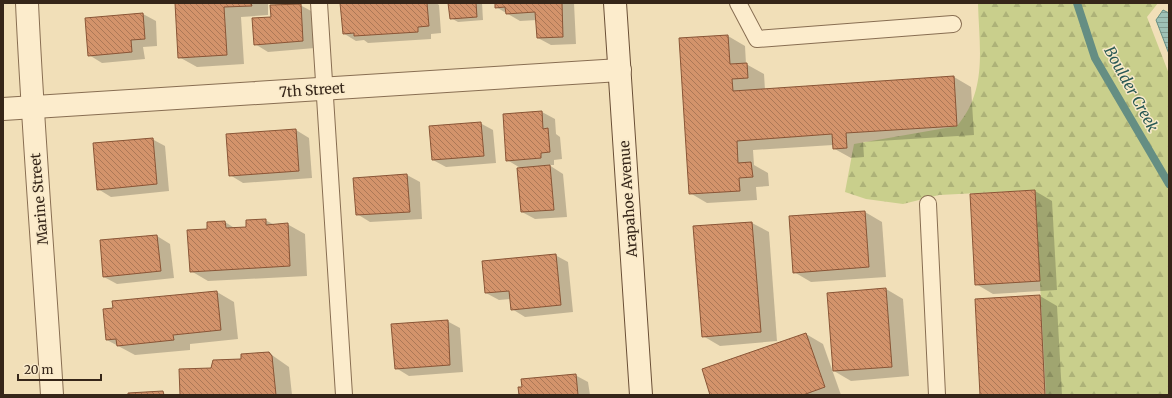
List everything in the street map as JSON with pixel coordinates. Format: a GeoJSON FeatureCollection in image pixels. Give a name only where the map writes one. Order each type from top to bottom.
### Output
{"type":"FeatureCollection","features":[{"type":"Feature","properties":{"kind":"street","name":"Marine Street"},"geometry":{"type":"LineString","coordinates":[[27,3],[31,107],[42,229],[52,395]]}},
{"type":"Feature","properties":{"kind":"street","name":"Arapahoe Avenue"},"geometry":{"type":"LineString","coordinates":[[615,3],[641,395]]}},
{"type":"Feature","properties":{"kind":"street","name":"7th Street"},"geometry":{"type":"LineString","coordinates":[[3,110],[620,70]]}},
{"type":"Feature","properties":{"kind":"lane"},"geometry":{"type":"LineString","coordinates":[[320,3],[344,395]]}},
{"type":"Feature","properties":{"kind":"lane"},"geometry":{"type":"LineString","coordinates":[[738,3],[757,39],[953,24]]}},
{"type":"Feature","properties":{"kind":"lane"},"geometry":{"type":"LineString","coordinates":[[928,204],[937,395]]}},
{"type":"Feature","properties":{"kind":"green space"},"geometry":{"type":"Polygon","coordinates":[[[978,3],[1158,3],[1147,17],[1169,74],[1169,395],[1046,395],[1035,190],[939,195],[903,204],[866,199],[845,192],[854,144],[957,126],[967,112],[974,98],[980,68],[978,3]]]}},
{"type":"Feature","properties":{"kind":"water"},"geometry":{"type":"Polygon","coordinates":[[[1163,10],[1169,13],[1169,54],[1156,20],[1163,10]]]}},
{"type":"Feature","properties":{"kind":"building"},"geometry":{"type":"Polygon","coordinates":[[[175,3],[251,3],[252,6],[224,7],[227,55],[178,58],[175,3]]]}},
{"type":"Feature","properties":{"kind":"building"},"geometry":{"type":"Polygon","coordinates":[[[340,3],[427,3],[429,26],[418,27],[418,32],[354,36],[354,33],[343,34],[340,3]]]}},
{"type":"Feature","properties":{"kind":"building"},"geometry":{"type":"Polygon","coordinates":[[[448,3],[476,3],[477,17],[450,19],[448,3]]]}},
{"type":"Feature","properties":{"kind":"building"},"geometry":{"type":"Polygon","coordinates":[[[495,3],[562,3],[563,37],[537,38],[535,12],[506,14],[505,7],[495,8],[495,3]]]}},
{"type":"Feature","properties":{"kind":"building"},"geometry":{"type":"Polygon","coordinates":[[[301,4],[303,41],[254,45],[252,18],[271,17],[270,5],[301,4]]]}},
{"type":"Feature","properties":{"kind":"building"},"geometry":{"type":"Polygon","coordinates":[[[143,13],[145,39],[131,40],[132,52],[88,56],[85,18],[143,13]]]}},
{"type":"Feature","properties":{"kind":"building"},"geometry":{"type":"Polygon","coordinates":[[[728,35],[730,64],[747,63],[748,78],[732,79],[733,91],[954,76],[957,126],[846,133],[847,148],[833,149],[832,134],[737,141],[738,163],[751,162],[753,177],[739,178],[740,191],[689,194],[679,38],[728,35]]]}},
{"type":"Feature","properties":{"kind":"building"},"geometry":{"type":"Polygon","coordinates":[[[542,111],[543,129],[548,128],[550,152],[541,153],[541,158],[506,161],[503,114],[542,111]]]}},
{"type":"Feature","properties":{"kind":"building"},"geometry":{"type":"Polygon","coordinates":[[[481,122],[484,156],[432,160],[429,126],[481,122]]]}},
{"type":"Feature","properties":{"kind":"building"},"geometry":{"type":"Polygon","coordinates":[[[296,129],[299,171],[229,176],[226,134],[296,129]]]}},
{"type":"Feature","properties":{"kind":"building"},"geometry":{"type":"Polygon","coordinates":[[[153,138],[157,184],[97,190],[93,143],[153,138]]]}},
{"type":"Feature","properties":{"kind":"building"},"geometry":{"type":"Polygon","coordinates":[[[550,165],[554,210],[521,212],[517,168],[550,165]]]}},
{"type":"Feature","properties":{"kind":"building"},"geometry":{"type":"Polygon","coordinates":[[[407,174],[410,212],[356,215],[353,178],[407,174]]]}},
{"type":"Feature","properties":{"kind":"building"},"geometry":{"type":"Polygon","coordinates":[[[1035,190],[1040,281],[975,285],[970,194],[1035,190]]]}},
{"type":"Feature","properties":{"kind":"building"},"geometry":{"type":"Polygon","coordinates":[[[865,211],[869,267],[793,273],[789,216],[865,211]]]}},
{"type":"Feature","properties":{"kind":"building"},"geometry":{"type":"Polygon","coordinates":[[[266,219],[266,225],[288,223],[290,266],[190,272],[187,230],[207,229],[207,222],[225,221],[226,228],[246,227],[246,220],[266,219]]]}},
{"type":"Feature","properties":{"kind":"building"},"geometry":{"type":"Polygon","coordinates":[[[752,222],[761,332],[702,337],[693,226],[752,222]]]}},
{"type":"Feature","properties":{"kind":"building"},"geometry":{"type":"Polygon","coordinates":[[[157,235],[161,271],[103,277],[100,240],[157,235]]]}},
{"type":"Feature","properties":{"kind":"building"},"geometry":{"type":"Polygon","coordinates":[[[556,254],[561,305],[511,310],[509,291],[485,293],[482,261],[556,254]]]}},
{"type":"Feature","properties":{"kind":"building"},"geometry":{"type":"Polygon","coordinates":[[[886,288],[892,367],[833,371],[827,293],[886,288]]]}},
{"type":"Feature","properties":{"kind":"building"},"geometry":{"type":"Polygon","coordinates":[[[217,291],[221,330],[173,335],[174,340],[117,346],[116,339],[106,340],[103,309],[113,308],[112,301],[217,291]]]}},
{"type":"Feature","properties":{"kind":"building"},"geometry":{"type":"Polygon","coordinates":[[[1040,295],[1045,395],[980,395],[975,299],[1040,295]]]}},
{"type":"Feature","properties":{"kind":"building"},"geometry":{"type":"Polygon","coordinates":[[[448,320],[450,365],[395,369],[391,324],[448,320]]]}},
{"type":"Feature","properties":{"kind":"building"},"geometry":{"type":"Polygon","coordinates":[[[806,333],[825,387],[803,395],[710,395],[702,369],[806,333]]]}},
{"type":"Feature","properties":{"kind":"building"},"geometry":{"type":"Polygon","coordinates":[[[269,352],[272,356],[276,395],[180,395],[179,369],[211,368],[213,360],[241,359],[241,354],[269,352]]]}},
{"type":"Feature","properties":{"kind":"building"},"geometry":{"type":"Polygon","coordinates":[[[576,374],[578,395],[519,395],[518,387],[522,387],[521,379],[576,374]]]}},
{"type":"Feature","properties":{"kind":"building"},"geometry":{"type":"Polygon","coordinates":[[[163,391],[164,395],[128,395],[128,393],[163,391]]]}},
{"type":"Feature","properties":{"kind":"waterway","name":"Boulder Creek"},"geometry":{"type":"LineString","coordinates":[[1077,3],[1095,58],[1169,184]]}}]}
